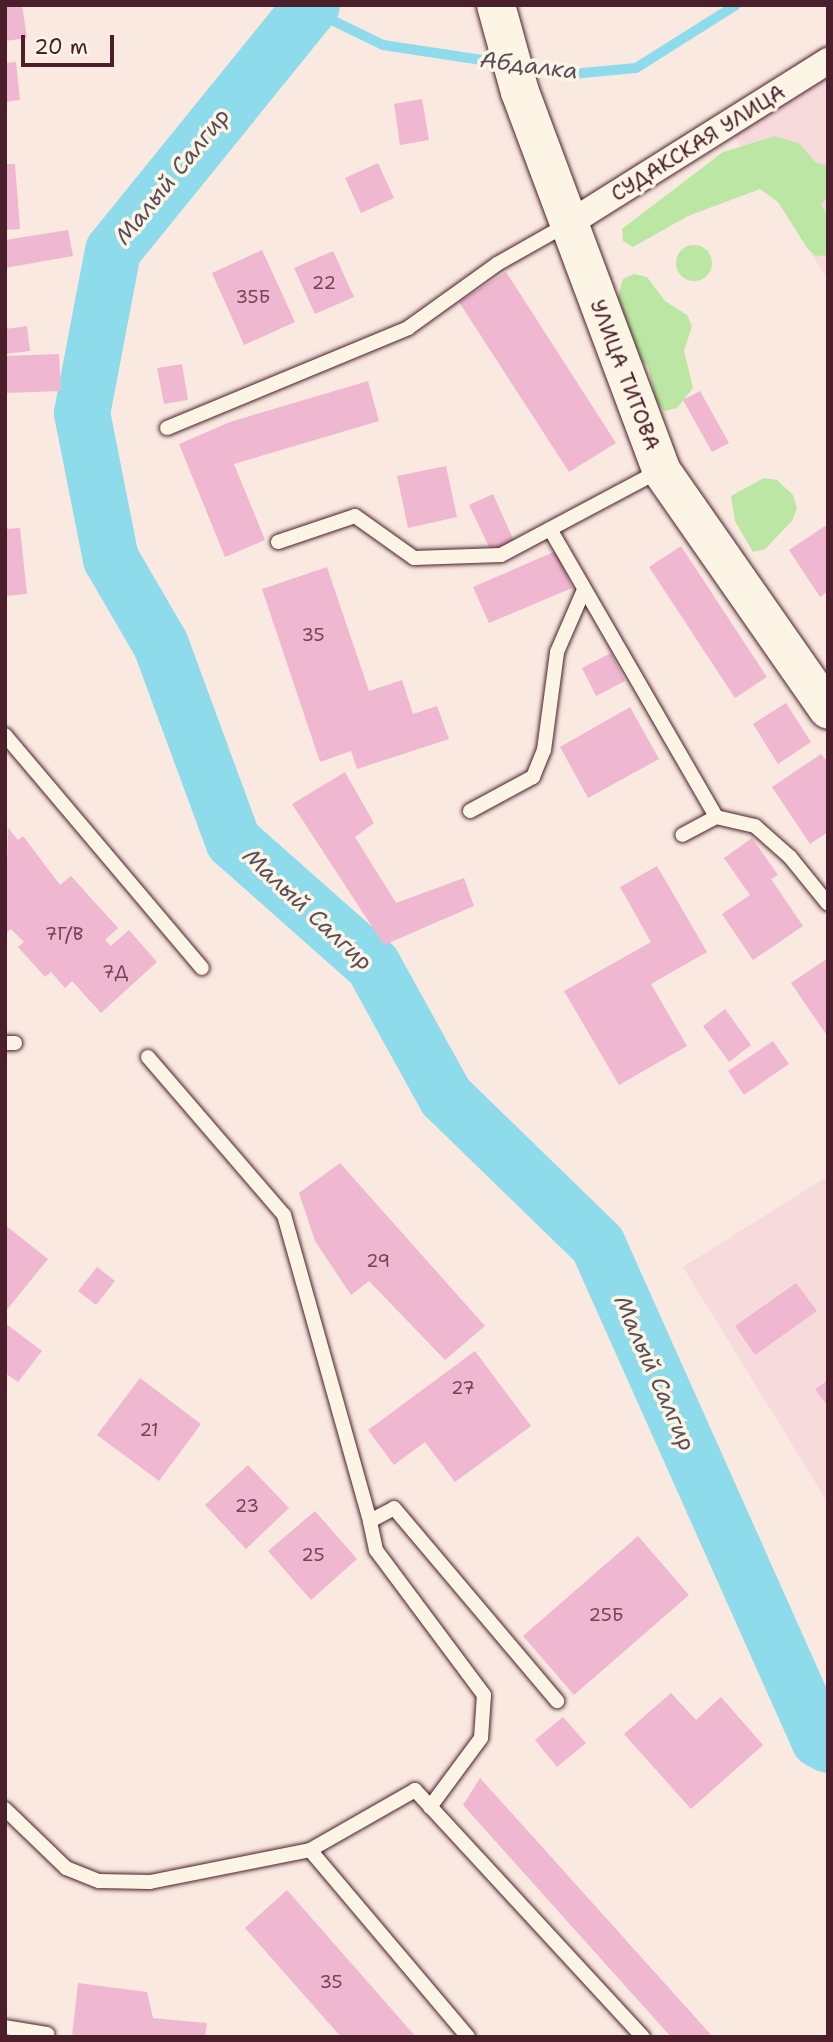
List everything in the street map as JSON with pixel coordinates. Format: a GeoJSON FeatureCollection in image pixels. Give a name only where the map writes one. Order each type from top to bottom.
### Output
{"type":"FeatureCollection","features":[{"type":"Feature","properties":{"kind":"main road","name":"УЛИЦА ТИТОВА"},"geometry":{"type":"LineString","coordinates":[[496,5],[520,92],[662,470],[828,709]]}},
{"type":"Feature","properties":{"kind":"street","name":"СУДАКСКАЯ УЛИЦА"},"geometry":{"type":"LineString","coordinates":[[568,225],[828,61]]}},
{"type":"Feature","properties":{"kind":"lane"},"geometry":{"type":"LineString","coordinates":[[167,428],[408,328],[497,264],[568,225]]}},
{"type":"Feature","properties":{"kind":"lane"},"geometry":{"type":"LineString","coordinates":[[278,542],[355,516],[414,558],[501,555],[662,470]]}},
{"type":"Feature","properties":{"kind":"lane"},"geometry":{"type":"LineString","coordinates":[[550,529],[716,817]]}},
{"type":"Feature","properties":{"kind":"lane"},"geometry":{"type":"LineString","coordinates":[[470,811],[533,777],[544,750],[557,652],[584,590]]}},
{"type":"Feature","properties":{"kind":"lane"},"geometry":{"type":"LineString","coordinates":[[5,735],[202,968]]}},
{"type":"Feature","properties":{"kind":"lane"},"geometry":{"type":"LineString","coordinates":[[682,835],[716,817],[755,826],[790,857],[828,904]]}},
{"type":"Feature","properties":{"kind":"lane"},"geometry":{"type":"LineString","coordinates":[[148,1057],[284,1215],[376,1550],[484,1695],[481,1738],[430,1807]]}},
{"type":"Feature","properties":{"kind":"lane"},"geometry":{"type":"LineString","coordinates":[[370,1521],[394,1508],[557,1701]]}},
{"type":"Feature","properties":{"kind":"lane"},"geometry":{"type":"LineString","coordinates":[[5,1809],[66,1868],[99,1881],[150,1882],[310,1850],[415,1790],[643,2037]]}},
{"type":"Feature","properties":{"kind":"lane"},"geometry":{"type":"LineString","coordinates":[[310,1850],[468,2037]]}},
{"type":"Feature","properties":{"kind":"lane"},"geometry":{"type":"LineString","coordinates":[[5,2027],[47,2034]]}},
{"type":"Feature","properties":{"kind":"shaded area"},"geometry":{"type":"Polygon","coordinates":[[[828,42],[828,279],[721,116],[828,42]]]}},
{"type":"Feature","properties":{"kind":"shaded area"},"geometry":{"type":"Polygon","coordinates":[[[828,1176],[828,1503],[683,1267],[828,1176]]]}},
{"type":"Feature","properties":{"kind":"green space"},"geometry":{"type":"Polygon","coordinates":[[[775,136],[800,144],[816,163],[828,165],[828,198],[821,204],[828,216],[828,255],[816,256],[807,248],[779,203],[760,189],[688,216],[633,247],[623,241],[622,229],[723,152],[775,136]]]}},
{"type":"Feature","properties":{"kind":"green space"},"geometry":{"type":"Polygon","coordinates":[[[694,245],[707,250],[712,263],[707,276],[694,281],[681,276],[676,263],[681,250],[694,245]]]}},
{"type":"Feature","properties":{"kind":"green space"},"geometry":{"type":"Polygon","coordinates":[[[634,274],[647,277],[665,301],[687,315],[692,326],[684,351],[693,388],[677,408],[664,411],[656,401],[648,366],[638,359],[617,301],[623,279],[634,274]]]}},
{"type":"Feature","properties":{"kind":"green space"},"geometry":{"type":"Polygon","coordinates":[[[764,478],[777,480],[793,495],[797,509],[792,521],[765,549],[753,552],[735,521],[731,496],[764,478]]]}},
{"type":"Feature","properties":{"kind":"building"},"geometry":{"type":"Polygon","coordinates":[[[5,5],[22,5],[27,38],[5,41],[5,5]]]}},
{"type":"Feature","properties":{"kind":"building"},"geometry":{"type":"Polygon","coordinates":[[[16,62],[20,100],[5,102],[5,63],[16,62]]]}},
{"type":"Feature","properties":{"kind":"building"},"geometry":{"type":"Polygon","coordinates":[[[422,99],[429,140],[400,145],[394,104],[422,99]]]}},
{"type":"Feature","properties":{"kind":"building"},"geometry":{"type":"Polygon","coordinates":[[[378,163],[394,198],[361,213],[345,178],[378,163]]]}},
{"type":"Feature","properties":{"kind":"building"},"geometry":{"type":"Polygon","coordinates":[[[5,164],[15,164],[20,229],[5,230],[5,164]]]}},
{"type":"Feature","properties":{"kind":"building"},"geometry":{"type":"Polygon","coordinates":[[[68,230],[73,256],[5,268],[5,240],[68,230]]]}},
{"type":"Feature","properties":{"kind":"building"},"geometry":{"type":"Polygon","coordinates":[[[262,250],[295,322],[244,345],[212,273],[262,250]]]}},
{"type":"Feature","properties":{"kind":"building"},"geometry":{"type":"Polygon","coordinates":[[[333,251],[354,297],[315,314],[294,268],[333,251]]]}},
{"type":"Feature","properties":{"kind":"building"},"geometry":{"type":"Polygon","coordinates":[[[506,272],[616,443],[569,472],[459,302],[506,272]]]}},
{"type":"Feature","properties":{"kind":"building"},"geometry":{"type":"Polygon","coordinates":[[[27,326],[30,351],[5,354],[5,329],[27,326]]]}},
{"type":"Feature","properties":{"kind":"building"},"geometry":{"type":"Polygon","coordinates":[[[59,354],[61,391],[5,393],[5,356],[59,354]]]}},
{"type":"Feature","properties":{"kind":"building"},"geometry":{"type":"Polygon","coordinates":[[[182,364],[188,400],[164,404],[157,368],[182,364]]]}},
{"type":"Feature","properties":{"kind":"building"},"geometry":{"type":"Polygon","coordinates":[[[368,381],[379,421],[234,464],[265,540],[225,557],[179,444],[230,422],[368,381]]]}},
{"type":"Feature","properties":{"kind":"building"},"geometry":{"type":"Polygon","coordinates":[[[700,391],[729,443],[712,452],[683,400],[700,391]]]}},
{"type":"Feature","properties":{"kind":"building"},"geometry":{"type":"Polygon","coordinates":[[[446,466],[457,517],[408,528],[397,476],[446,466]]]}},
{"type":"Feature","properties":{"kind":"building"},"geometry":{"type":"Polygon","coordinates":[[[493,494],[514,541],[491,551],[469,505],[493,494]]]}},
{"type":"Feature","properties":{"kind":"building"},"geometry":{"type":"Polygon","coordinates":[[[828,524],[828,591],[820,597],[789,550],[828,524]]]}},
{"type":"Feature","properties":{"kind":"building"},"geometry":{"type":"Polygon","coordinates":[[[20,528],[27,594],[5,596],[5,529],[20,528]]]}},
{"type":"Feature","properties":{"kind":"building"},"geometry":{"type":"Polygon","coordinates":[[[681,546],[767,677],[735,698],[649,567],[681,546]]]}},
{"type":"Feature","properties":{"kind":"building"},"geometry":{"type":"Polygon","coordinates":[[[556,551],[572,588],[489,623],[473,587],[556,551]]]}},
{"type":"Feature","properties":{"kind":"building"},"geometry":{"type":"Polygon","coordinates":[[[327,567],[369,691],[402,680],[413,714],[437,706],[449,739],[357,769],[351,751],[320,762],[262,589],[327,567]]]}},
{"type":"Feature","properties":{"kind":"building"},"geometry":{"type":"Polygon","coordinates":[[[611,653],[625,681],[596,696],[582,668],[611,653]]]}},
{"type":"Feature","properties":{"kind":"building"},"geometry":{"type":"Polygon","coordinates":[[[786,703],[811,742],[778,764],[753,724],[786,703]]]}},
{"type":"Feature","properties":{"kind":"building"},"geometry":{"type":"Polygon","coordinates":[[[630,707],[659,759],[588,798],[560,747],[630,707]]]}},
{"type":"Feature","properties":{"kind":"building"},"geometry":{"type":"Polygon","coordinates":[[[821,754],[828,763],[828,832],[810,844],[772,787],[821,754]]]}},
{"type":"Feature","properties":{"kind":"building"},"geometry":{"type":"Polygon","coordinates":[[[345,772],[374,823],[355,837],[396,903],[464,878],[474,906],[384,945],[292,804],[345,772]]]}},
{"type":"Feature","properties":{"kind":"building"},"geometry":{"type":"Polygon","coordinates":[[[8,828],[18,840],[23,836],[60,885],[71,876],[118,928],[105,940],[111,946],[129,930],[157,962],[101,1013],[72,981],[65,988],[51,972],[45,977],[18,947],[24,942],[11,929],[5,934],[8,828]]]}},
{"type":"Feature","properties":{"kind":"building"},"geometry":{"type":"Polygon","coordinates":[[[752,838],[778,875],[771,879],[803,926],[753,960],[722,914],[750,895],[724,858],[752,838]]]}},
{"type":"Feature","properties":{"kind":"building"},"geometry":{"type":"Polygon","coordinates":[[[657,866],[707,952],[651,984],[687,1046],[619,1085],[564,991],[651,942],[620,887],[657,866]]]}},
{"type":"Feature","properties":{"kind":"building"},"geometry":{"type":"Polygon","coordinates":[[[828,958],[828,1037],[791,983],[828,958]]]}},
{"type":"Feature","properties":{"kind":"building"},"geometry":{"type":"Polygon","coordinates":[[[725,1009],[751,1045],[729,1062],[703,1026],[725,1009]]]}},
{"type":"Feature","properties":{"kind":"building"},"geometry":{"type":"Polygon","coordinates":[[[773,1041],[789,1064],[744,1095],[728,1071],[773,1041]]]}},
{"type":"Feature","properties":{"kind":"building"},"geometry":{"type":"Polygon","coordinates":[[[340,1163],[485,1326],[445,1360],[369,1281],[351,1295],[315,1241],[299,1193],[340,1163]]]}},
{"type":"Feature","properties":{"kind":"building"},"geometry":{"type":"Polygon","coordinates":[[[5,1225],[48,1259],[5,1312],[5,1225]]]}},
{"type":"Feature","properties":{"kind":"building"},"geometry":{"type":"Polygon","coordinates":[[[97,1267],[115,1281],[96,1305],[78,1291],[97,1267]]]}},
{"type":"Feature","properties":{"kind":"building"},"geometry":{"type":"Polygon","coordinates":[[[796,1283],[817,1311],[755,1355],[735,1326],[796,1283]]]}},
{"type":"Feature","properties":{"kind":"building"},"geometry":{"type":"Polygon","coordinates":[[[5,1323],[42,1351],[18,1382],[5,1373],[5,1323]]]}},
{"type":"Feature","properties":{"kind":"building"},"geometry":{"type":"Polygon","coordinates":[[[475,1351],[531,1426],[455,1482],[425,1442],[394,1465],[368,1430],[475,1351]]]}},
{"type":"Feature","properties":{"kind":"building"},"geometry":{"type":"Polygon","coordinates":[[[140,1378],[201,1424],[159,1481],[97,1435],[140,1378]]]}},
{"type":"Feature","properties":{"kind":"building"},"geometry":{"type":"Polygon","coordinates":[[[828,1380],[828,1407],[815,1389],[828,1380]]]}},
{"type":"Feature","properties":{"kind":"building"},"geometry":{"type":"Polygon","coordinates":[[[248,1465],[289,1508],[246,1549],[205,1505],[248,1465]]]}},
{"type":"Feature","properties":{"kind":"building"},"geometry":{"type":"Polygon","coordinates":[[[315,1511],[357,1559],[311,1600],[268,1551],[315,1511]]]}},
{"type":"Feature","properties":{"kind":"building"},"geometry":{"type":"Polygon","coordinates":[[[638,1536],[689,1595],[574,1695],[523,1636],[638,1536]]]}},
{"type":"Feature","properties":{"kind":"building"},"geometry":{"type":"Polygon","coordinates":[[[671,1693],[696,1720],[721,1697],[763,1745],[691,1809],[624,1734],[671,1693]]]}},
{"type":"Feature","properties":{"kind":"building"},"geometry":{"type":"Polygon","coordinates":[[[563,1717],[586,1743],[557,1767],[535,1740],[563,1717]]]}},
{"type":"Feature","properties":{"kind":"building"},"geometry":{"type":"Polygon","coordinates":[[[480,1778],[713,2037],[671,2037],[463,1805],[480,1778]]]}},
{"type":"Feature","properties":{"kind":"building"},"geometry":{"type":"Polygon","coordinates":[[[287,1890],[416,2037],[341,2037],[245,1928],[287,1890]]]}},
{"type":"Feature","properties":{"kind":"building"},"geometry":{"type":"Polygon","coordinates":[[[78,1983],[147,1992],[153,2018],[207,2023],[205,2037],[72,2037],[78,1983]]]}},
{"type":"Feature","properties":{"kind":"waterway","name":"Малый Салгир"},"geometry":{"type":"LineString","coordinates":[[312,5],[113,251],[82,413],[111,559],[161,645],[233,841],[373,965],[446,1097],[598,1245],[819,1740],[828,1745]]}},
{"type":"Feature","properties":{"kind":"waterway","name":"Абдалка"},"geometry":{"type":"LineString","coordinates":[[521,66],[572,74],[636,68],[736,5]]}},
{"type":"Feature","properties":{"kind":"waterway","name":"Абдалка"},"geometry":{"type":"LineString","coordinates":[[313,11],[383,45],[502,63]]}}]}
